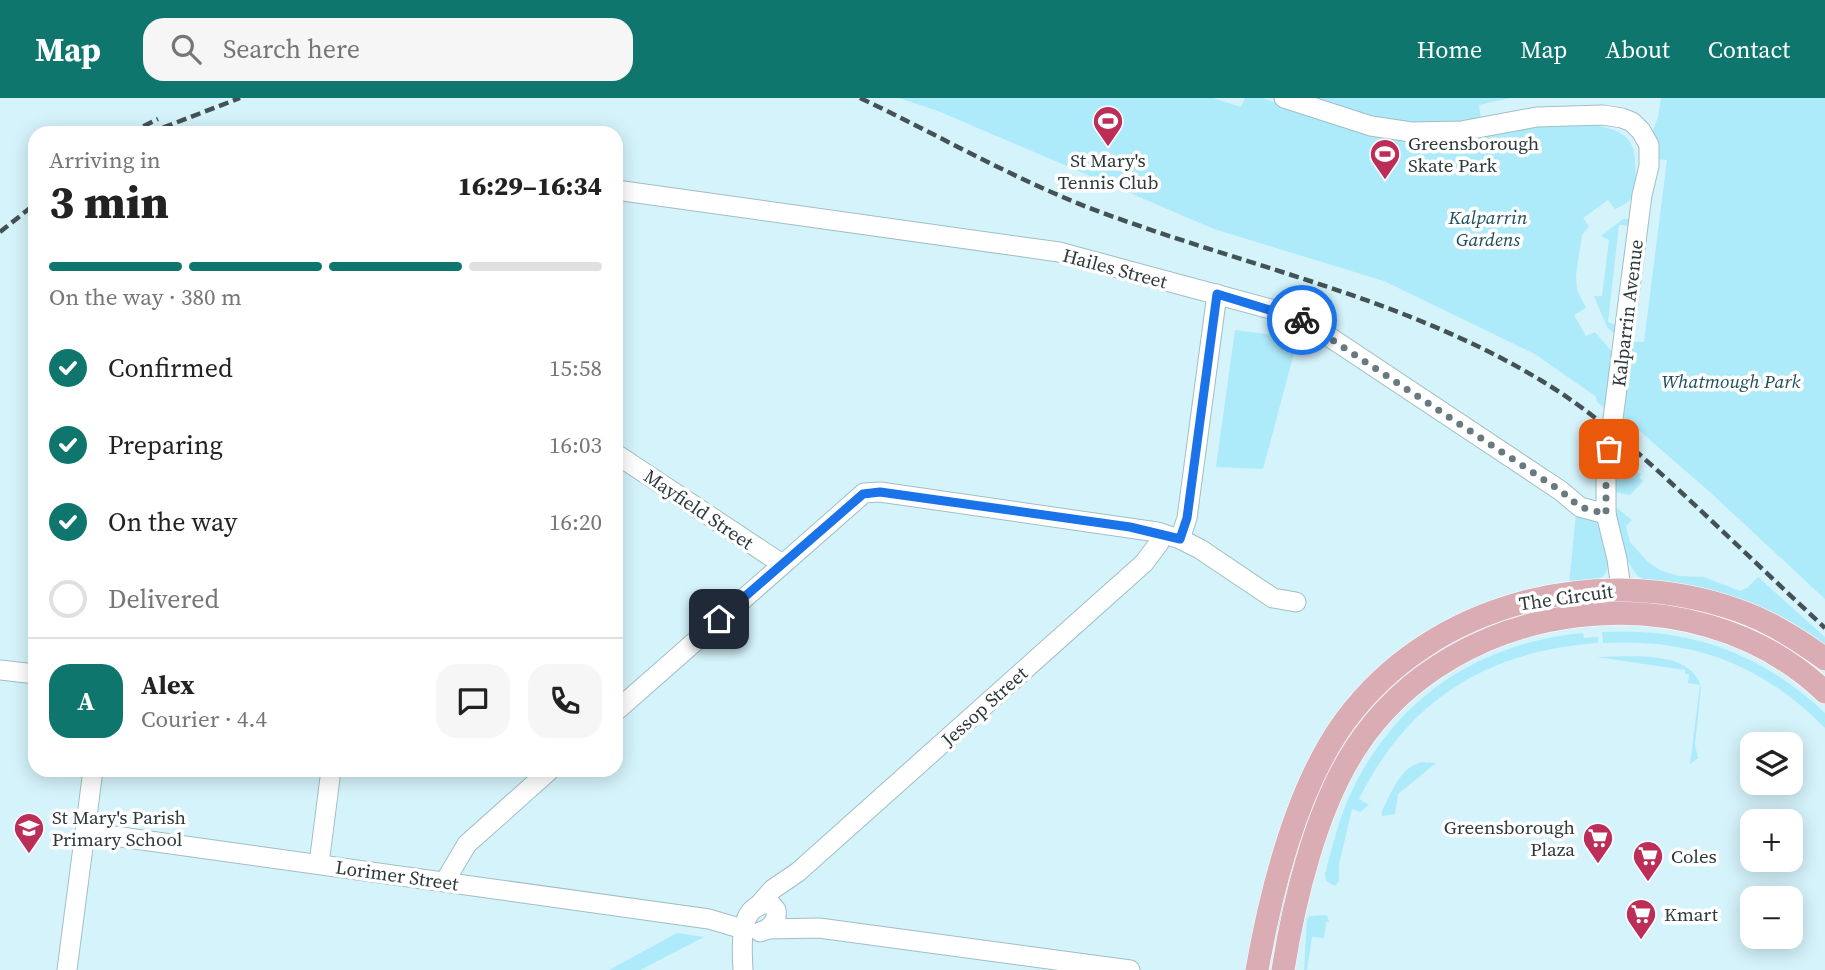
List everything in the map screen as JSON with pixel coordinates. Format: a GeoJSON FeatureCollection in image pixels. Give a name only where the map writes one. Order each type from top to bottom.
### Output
{"type":"FeatureCollection","features":[{"type":"Feature","properties":{"kind":"main road"},"geometry":{"type":"LineString","coordinates":[[1621,589],[1622,615]]}},
{"type":"Feature","properties":{"kind":"main road","name":"The Circuit"},"geometry":{"type":"LineString","coordinates":[[1258,970],[1273,898],[1309,786],[1326,750],[1373,688],[1411,655],[1460,625],[1483,615],[1543,597],[1621,589],[1688,596],[1740,610],[1788,634],[1825,659]]}},
{"type":"Feature","properties":{"kind":"main road","name":"The Circuit"},"geometry":{"type":"LineString","coordinates":[[1283,970],[1291,923],[1331,795],[1355,749],[1387,708],[1425,674],[1447,659],[1493,636],[1560,619],[1622,615],[1678,619],[1728,632],[1775,654],[1825,692]]}},
{"type":"Feature","properties":{"kind":"street","name":"Kalparrin Avenue"},"geometry":{"type":"LineString","coordinates":[[1284,98],[1371,126],[1411,132],[1461,131],[1537,117],[1576,116],[1636,133],[1642,195],[1605,492],[1606,514]]}},
{"type":"Feature","properties":{"kind":"street","name":"Hailes Street"},"geometry":{"type":"LineString","coordinates":[[623,191],[1059,252],[1282,312],[1304,320],[1561,491],[1580,507],[1606,514]]}},
{"type":"Feature","properties":{"kind":"street","name":"Jessop Street"},"geometry":{"type":"LineString","coordinates":[[743,970],[758,921],[773,889],[798,872],[1144,563],[1158,543],[1170,536],[1187,518],[1217,294]]}},
{"type":"Feature","properties":{"kind":"street","name":"Mayfield Street"},"geometry":{"type":"LineString","coordinates":[[623,459],[782,564]]}},
{"type":"Feature","properties":{"kind":"street","name":"Hailes Street"},"geometry":{"type":"LineString","coordinates":[[1561,491],[1581,496],[1605,492]]}},
{"type":"Feature","properties":{"kind":"street"},"geometry":{"type":"LineString","coordinates":[[623,705],[857,497],[873,492],[1116,525],[1170,536],[1200,549],[1273,598],[1296,602]]}},
{"type":"Feature","properties":{"kind":"street"},"geometry":{"type":"LineString","coordinates":[[1606,514],[1618,559],[1621,589]]}},
{"type":"Feature","properties":{"kind":"street"},"geometry":{"type":"LineString","coordinates":[[0,670],[28,673]]}},
{"type":"Feature","properties":{"kind":"street"},"geometry":{"type":"LineString","coordinates":[[67,970],[92,777]]}},
{"type":"Feature","properties":{"kind":"street"},"geometry":{"type":"LineString","coordinates":[[319,864],[330,777]]}},
{"type":"Feature","properties":{"kind":"street"},"geometry":{"type":"LineString","coordinates":[[445,881],[467,844],[542,777]]}},
{"type":"Feature","properties":{"kind":"street","name":"Lorimer Street"},"geometry":{"type":"LineString","coordinates":[[85,832],[709,919],[819,928],[1130,970]]}},
{"type":"Feature","properties":{"kind":"green space","name":"Kalparrin Gardens"},"geometry":{"type":"Polygon","coordinates":[[[899,98],[1213,98],[1241,107],[1245,98],[1262,98],[1348,127],[1583,123],[1614,130],[1630,141],[1635,160],[1635,191],[1630,200],[1622,206],[1615,209],[1608,200],[1583,218],[1589,226],[1582,235],[1576,275],[1577,290],[1586,308],[1574,315],[1586,336],[1595,332],[1613,353],[1608,411],[1598,403],[1595,396],[1535,354],[1384,281],[1214,229],[938,111],[899,98]]]}},
{"type":"Feature","properties":{"kind":"green space"},"geometry":{"type":"Polygon","coordinates":[[[1307,98],[1510,98],[1479,105],[1481,120],[1470,124],[1398,124],[1307,98]]]}},
{"type":"Feature","properties":{"kind":"green space","name":"Whatmough Park"},"geometry":{"type":"Polygon","coordinates":[[[1661,98],[1825,98],[1825,599],[1711,493],[1635,427],[1623,423],[1632,342],[1644,342],[1667,160],[1654,159],[1652,133],[1661,98]]]}},
{"type":"Feature","properties":{"kind":"green space"},"geometry":{"type":"Polygon","coordinates":[[[1623,219],[1628,219],[1631,226],[1619,225],[1608,322],[1617,325],[1615,334],[1607,327],[1594,296],[1602,296],[1609,240],[1601,236],[1623,219]]]}},
{"type":"Feature","properties":{"kind":"green space"},"geometry":{"type":"Polygon","coordinates":[[[1235,330],[1274,335],[1297,342],[1263,469],[1216,467],[1235,330]]]}},
{"type":"Feature","properties":{"kind":"green space"},"geometry":{"type":"Polygon","coordinates":[[[1619,443],[1627,452],[1629,464],[1641,475],[1639,477],[1643,481],[1630,495],[1614,492],[1619,443]]]}},
{"type":"Feature","properties":{"kind":"green space"},"geometry":{"type":"Polygon","coordinates":[[[1614,506],[1632,520],[1626,526],[1630,542],[1647,561],[1660,570],[1679,576],[1704,577],[1740,591],[1758,577],[1825,637],[1825,647],[1723,595],[1689,586],[1644,580],[1637,575],[1627,558],[1614,506]]]}},
{"type":"Feature","properties":{"kind":"green space"},"geometry":{"type":"Polygon","coordinates":[[[1576,513],[1598,524],[1608,563],[1607,570],[1597,580],[1569,584],[1576,513]]]}},
{"type":"Feature","properties":{"kind":"green space"},"geometry":{"type":"Polygon","coordinates":[[[1572,602],[1573,609],[1493,628],[1464,640],[1379,704],[1286,906],[1275,936],[1279,905],[1311,807],[1329,764],[1369,706],[1423,657],[1490,622],[1572,602]]]}},
{"type":"Feature","properties":{"kind":"green space"},"geometry":{"type":"Polygon","coordinates":[[[1602,632],[1665,634],[1722,648],[1750,660],[1776,674],[1825,713],[1825,728],[1776,687],[1724,660],[1666,645],[1603,643],[1602,632]]]}},
{"type":"Feature","properties":{"kind":"green space"},"geometry":{"type":"Polygon","coordinates":[[[1583,633],[1584,638],[1598,637],[1598,643],[1558,648],[1487,669],[1456,686],[1428,707],[1402,733],[1379,764],[1359,799],[1369,805],[1360,812],[1352,809],[1339,864],[1339,881],[1335,886],[1326,881],[1325,874],[1349,797],[1367,763],[1389,732],[1414,705],[1443,682],[1508,649],[1544,639],[1583,633]]]}},
{"type":"Feature","properties":{"kind":"green space"},"geometry":{"type":"Polygon","coordinates":[[[1641,656],[1672,661],[1685,666],[1695,675],[1700,685],[1688,683],[1689,674],[1685,674],[1685,670],[1597,657],[1641,656]]]}},
{"type":"Feature","properties":{"kind":"green space"},"geometry":{"type":"Polygon","coordinates":[[[1700,685],[1695,745],[1698,758],[1690,764],[1700,685]]]}},
{"type":"Feature","properties":{"kind":"green space"},"geometry":{"type":"Polygon","coordinates":[[[1422,762],[1436,763],[1398,794],[1395,814],[1382,816],[1393,788],[1402,775],[1422,762]]]}},
{"type":"Feature","properties":{"kind":"green space"},"geometry":{"type":"Polygon","coordinates":[[[1327,915],[1329,922],[1326,922],[1324,938],[1312,937],[1307,970],[1304,970],[1307,919],[1310,916],[1327,915]]]}},
{"type":"Feature","properties":{"kind":"green space"},"geometry":{"type":"Polygon","coordinates":[[[677,933],[704,937],[640,970],[609,970],[677,933]]]}},
{"type":"Feature","properties":{"kind":"railway"},"geometry":{"type":"LineString","coordinates":[[167,126],[240,98]]}},
{"type":"Feature","properties":{"kind":"railway"},"geometry":{"type":"LineString","coordinates":[[860,98],[1081,205],[1168,236],[1332,288],[1440,329],[1492,353],[1561,393],[1615,434],[1682,493],[1825,628]]}},
{"type":"Feature","properties":{"kind":"railway"},"geometry":{"type":"LineString","coordinates":[[144,126],[158,119]]}},
{"type":"Feature","properties":{"kind":"railway"},"geometry":{"type":"LineString","coordinates":[[0,232],[28,210]]}},
{"type":"Feature","properties":{"kind":"way so far"},"geometry":{"type":"LineString","coordinates":[[1302,320],[1561,491],[1580,507],[1606,514],[1609,449]]}},
{"type":"Feature","properties":{"kind":"place","name":"St Mary's Tennis Club"},"geometry":{"type":"Point","coordinates":[1108,148]}},
{"type":"Feature","properties":{"kind":"place","name":"Greensborough Skate Park"},"geometry":{"type":"Point","coordinates":[1385,181]}},
{"type":"Feature","properties":{"kind":"place","name":"St Mary's Parish Primary School"},"geometry":{"type":"Point","coordinates":[29,855]}},
{"type":"Feature","properties":{"kind":"place","name":"Greensborough Plaza"},"geometry":{"type":"Point","coordinates":[1598,865]}},
{"type":"Feature","properties":{"kind":"place","name":"Coles"},"geometry":{"type":"Point","coordinates":[1648,883]}},
{"type":"Feature","properties":{"kind":"place","name":"Kmart"},"geometry":{"type":"Point","coordinates":[1641,941]}},
{"type":"Feature","properties":{"kind":"route"},"geometry":{"type":"LineString","coordinates":[[719,619],[857,497],[873,492],[1130,527],[1180,539],[1187,518],[1217,294],[1293,315],[1302,320]]}}]}
